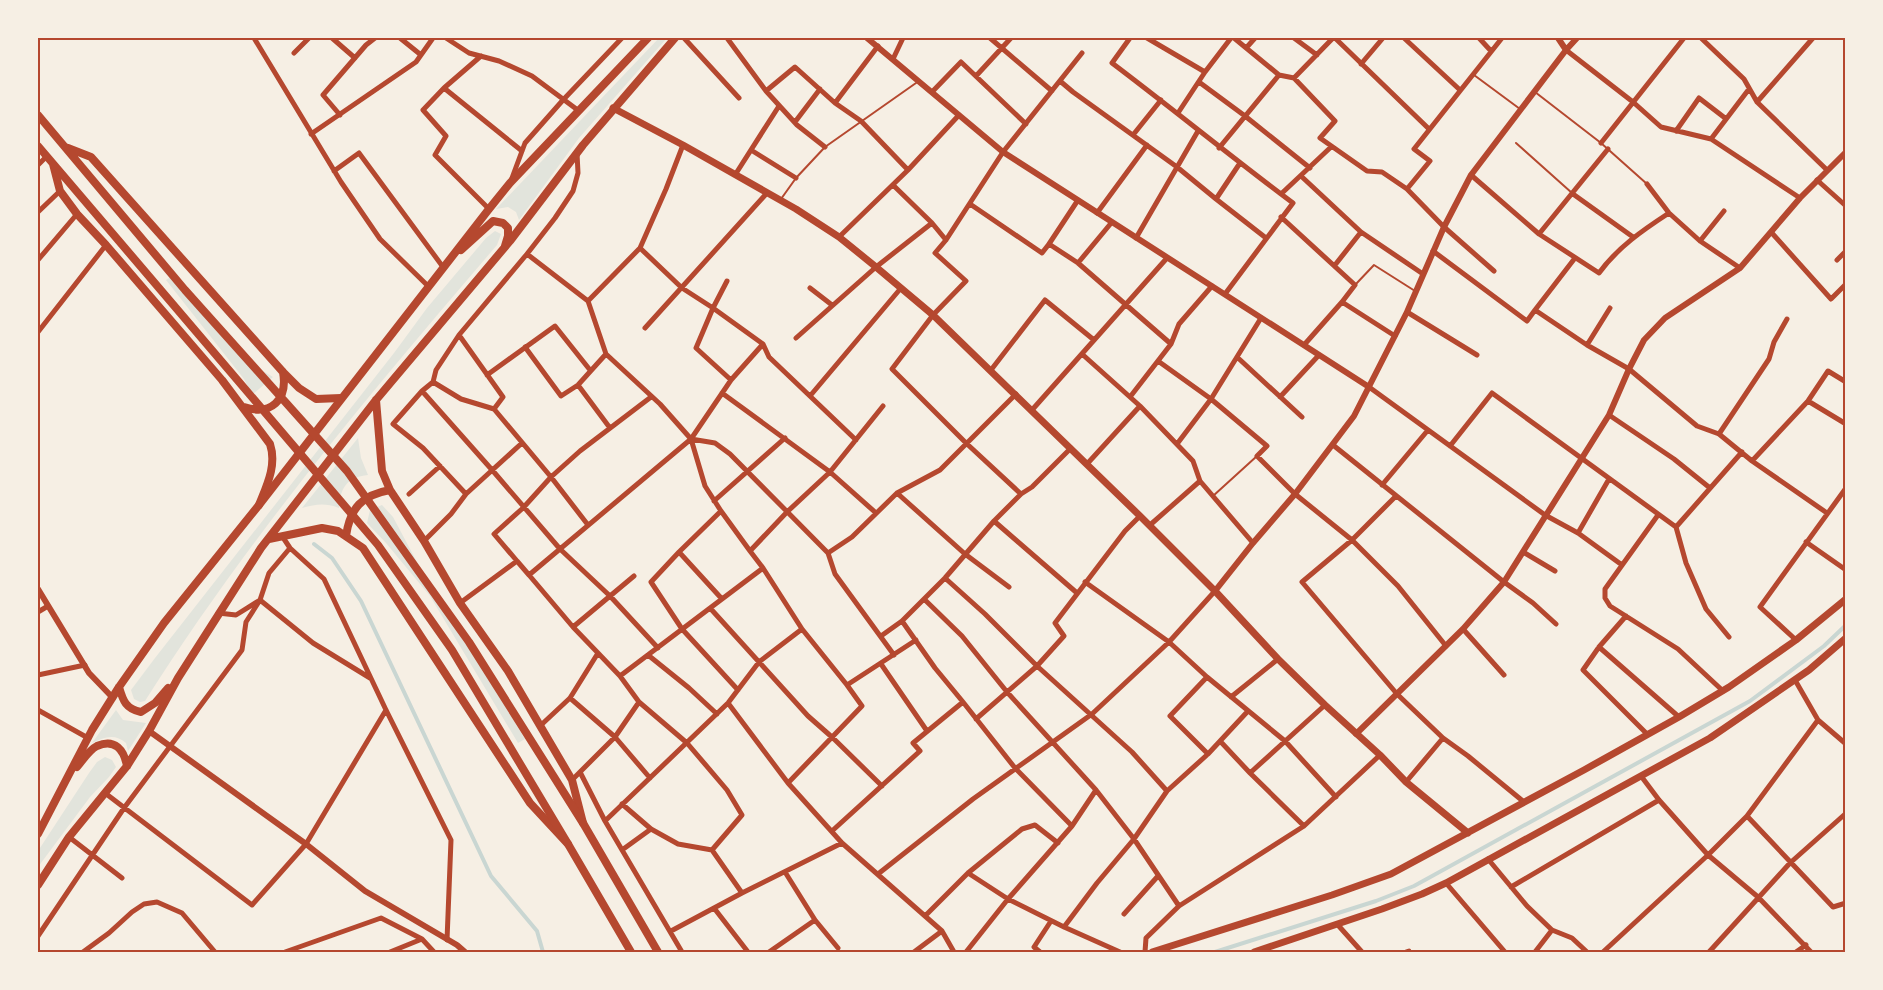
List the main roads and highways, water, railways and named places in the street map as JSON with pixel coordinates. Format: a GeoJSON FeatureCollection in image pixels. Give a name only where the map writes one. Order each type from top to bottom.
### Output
{"type":"FeatureCollection","features":[{"type":"Feature","properties":{"kind":"highway"},"geometry":{"type":"LineString","coordinates":[[38,115],[184,290],[347,471],[469,642],[583,823]]}},
{"type":"Feature","properties":{"kind":"highway"},"geometry":{"type":"LineString","coordinates":[[38,146],[378,544],[452,650],[568,844]]}},
{"type":"Feature","properties":{"kind":"highway"},"geometry":{"type":"LineString","coordinates":[[66,147],[91,157],[299,388],[316,399],[340,398]]}},
{"type":"Feature","properties":{"kind":"highway"},"geometry":{"type":"LineString","coordinates":[[50,158],[60,191],[77,214],[243,406],[270,444],[273,453],[269,480],[259,505]]}},
{"type":"Feature","properties":{"kind":"highway"},"geometry":{"type":"LineString","coordinates":[[243,406],[254,410],[266,409],[275,404],[285,384],[283,372]]}},
{"type":"Feature","properties":{"kind":"main road"},"geometry":{"type":"LineString","coordinates":[[38,834],[88,738],[119,687],[164,623],[510,183],[648,38]]}},
{"type":"Feature","properties":{"kind":"main road"},"geometry":{"type":"LineString","coordinates":[[38,885],[69,837],[127,766],[178,678],[261,548],[376,400],[504,247],[577,152],[675,38]]}},
{"type":"Feature","properties":{"kind":"main road"},"geometry":{"type":"LineString","coordinates":[[613,108],[683,145],[839,237],[902,288],[991,370],[1150,525],[1325,705],[1406,782],[1468,833]]}},
{"type":"Feature","properties":{"kind":"main road"},"geometry":{"type":"LineString","coordinates":[[443,267],[493,221],[503,223],[508,228],[504,247]]}},
{"type":"Feature","properties":{"kind":"main road"},"geometry":{"type":"LineString","coordinates":[[376,400],[382,471],[390,490],[424,541],[460,603],[508,671],[572,780],[583,823],[658,952]]}},
{"type":"Feature","properties":{"kind":"main road"},"geometry":{"type":"LineString","coordinates":[[346,536],[348,522],[354,510],[364,499],[376,492],[390,490]]}},
{"type":"Feature","properties":{"kind":"main road"},"geometry":{"type":"LineString","coordinates":[[268,540],[322,528],[338,531],[363,548],[530,803],[568,844],[631,952]]}},
{"type":"Feature","properties":{"kind":"main road"},"geometry":{"type":"LineString","coordinates":[[1152,952],[1391,874],[1723,691],[1796,640],[1845,599]]}},
{"type":"Feature","properties":{"kind":"main road"},"geometry":{"type":"LineString","coordinates":[[1257,952],[1422,894],[1446,883],[1710,738],[1809,670],[1845,638]]}},
{"type":"Feature","properties":{"kind":"main road"},"geometry":{"type":"LineString","coordinates":[[119,687],[126,705],[132,710],[141,712],[155,703],[178,678]]}},
{"type":"Feature","properties":{"kind":"main road"},"geometry":{"type":"LineString","coordinates":[[64,784],[88,753],[98,746],[111,744],[120,747],[127,766]]}},
{"type":"Feature","properties":{"kind":"waterway"},"geometry":{"type":"LineString","coordinates":[[314,544],[332,558],[361,601],[491,876],[537,931],[543,952]]}},
{"type":"Feature","properties":{"kind":"waterway"},"geometry":{"type":"LineString","coordinates":[[1215,952],[1376,901],[1414,886],[1750,701],[1824,646],[1846,625]]}}]}
